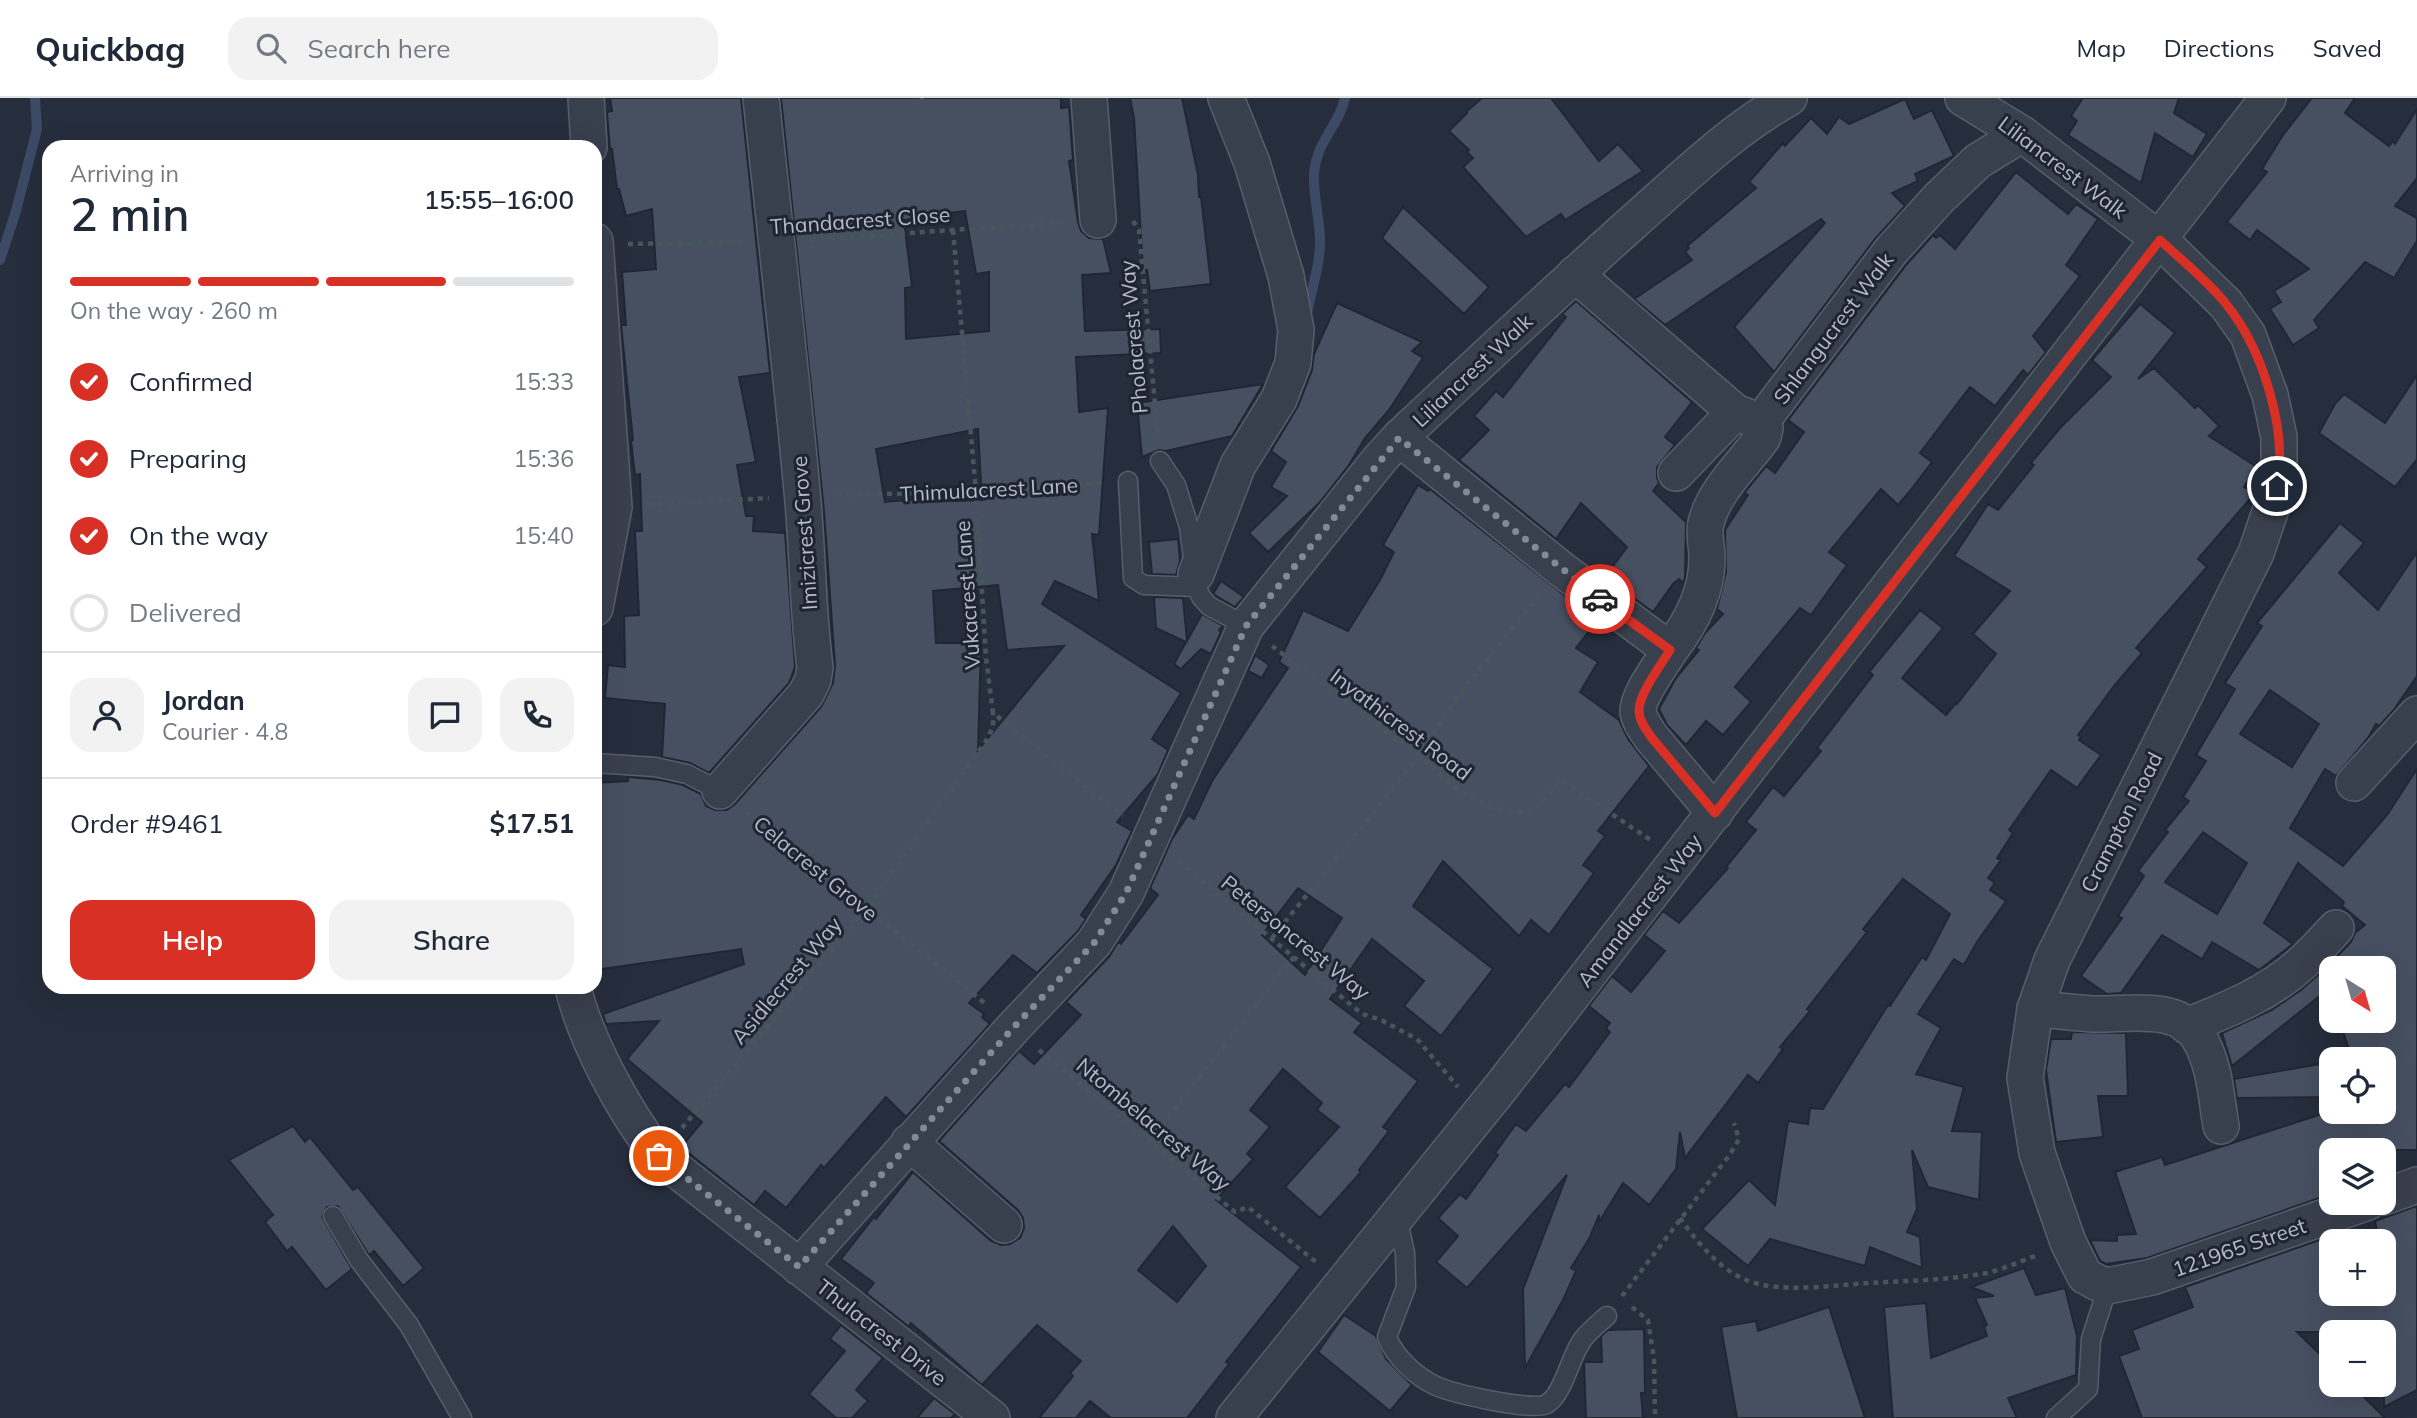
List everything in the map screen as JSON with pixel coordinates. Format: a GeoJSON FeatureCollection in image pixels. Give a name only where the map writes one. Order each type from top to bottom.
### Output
{"type":"FeatureCollection","features":[{"type":"Feature","properties":{"kind":"street"},"geometry":{"type":"LineString","coordinates":[[586,98],[589,140]]}},
{"type":"Feature","properties":{"kind":"street","name":"Imizicrest Grove"},"geometry":{"type":"LineString","coordinates":[[720,791],[806,694],[816,667],[779,242],[761,98]]}},
{"type":"Feature","properties":{"kind":"street"},"geometry":{"type":"LineString","coordinates":[[1090,98],[1112,218]]}},
{"type":"Feature","properties":{"kind":"street"},"geometry":{"type":"LineString","coordinates":[[1196,580],[1238,466],[1279,399],[1293,363],[1296,330],[1286,276],[1252,163],[1226,98]]}},
{"type":"Feature","properties":{"kind":"street","name":"Liliancrest Walk"},"geometry":{"type":"LineString","coordinates":[[799,1267],[909,1142],[1094,943],[1126,893],[1152,839],[1246,626],[1399,438],[1714,149],[1756,117],[1789,98]]}},
{"type":"Feature","properties":{"kind":"street","name":"Liliancrest Walk"},"geometry":{"type":"LineString","coordinates":[[1963,98],[2022,134],[2160,240]]}},
{"type":"Feature","properties":{"kind":"street","name":"Amandlacrest Way"},"geometry":{"type":"LineString","coordinates":[[1234,1418],[1485,1107],[2268,98]]}},
{"type":"Feature","properties":{"kind":"street","name":"Shlangucrest Walk"},"geometry":{"type":"LineString","coordinates":[[1748,417],[1939,198],[1978,161],[2022,134]]}},
{"type":"Feature","properties":{"kind":"street","name":"Crampton Road"},"geometry":{"type":"LineString","coordinates":[[2108,1286],[2085,1276],[2068,1242],[2037,1153],[2025,1078],[2035,1009],[2052,960],[2256,553],[2274,500],[2279,472],[2279,438],[2270,395],[2248,335],[2226,304],[2160,240]]}},
{"type":"Feature","properties":{"kind":"street"},"geometry":{"type":"LineString","coordinates":[[1575,274],[1748,417],[1765,428],[1763,437],[1718,496],[1706,523],[1707,556],[1699,600],[1685,631],[1670,650],[1640,701],[1638,712],[1651,737],[1715,813]]}},
{"type":"Feature","properties":{"kind":"street"},"geometry":{"type":"LineString","coordinates":[[602,340],[614,507],[602,571]]}},
{"type":"Feature","properties":{"kind":"street"},"geometry":{"type":"LineString","coordinates":[[1676,473],[1748,417]]}},
{"type":"Feature","properties":{"kind":"street"},"geometry":{"type":"LineString","coordinates":[[1399,438],[1568,575],[1670,650]]}},
{"type":"Feature","properties":{"kind":"street"},"geometry":{"type":"LineString","coordinates":[[2354,783],[2417,714]]}},
{"type":"Feature","properties":{"kind":"street"},"geometry":{"type":"LineString","coordinates":[[2187,1026],[2244,1002],[2273,985],[2301,964],[2336,928]]}},
{"type":"Feature","properties":{"kind":"street","name":"Thulacrest Drive"},"geometry":{"type":"LineString","coordinates":[[575,994],[580,1017],[614,1084],[636,1126],[659,1156],[992,1418]]}},
{"type":"Feature","properties":{"kind":"street"},"geometry":{"type":"LineString","coordinates":[[2035,1009],[2096,1014],[2158,1014],[2187,1026],[2198,1035],[2213,1072],[2221,1126]]}},
{"type":"Feature","properties":{"kind":"street"},"geometry":{"type":"LineString","coordinates":[[909,1142],[1004,1225]]}},
{"type":"Feature","properties":{"kind":"street"},"geometry":{"type":"LineString","coordinates":[[2396,1193],[2417,1185]]}},
{"type":"Feature","properties":{"kind":"street","name":"121965 Street"},"geometry":{"type":"LineString","coordinates":[[2108,1286],[2152,1277],[2331,1215]]}},
{"type":"Feature","properties":{"kind":"lane"},"geometry":{"type":"LineString","coordinates":[[1160,461],[1177,485],[1189,527],[1201,597],[1209,606],[1246,626]]}},
{"type":"Feature","properties":{"kind":"lane"},"geometry":{"type":"LineString","coordinates":[[1128,481],[1133,578],[1144,585],[1196,580]]}},
{"type":"Feature","properties":{"kind":"lane"},"geometry":{"type":"LineString","coordinates":[[602,763],[655,767],[687,774],[720,791]]}},
{"type":"Feature","properties":{"kind":"lane"},"geometry":{"type":"LineString","coordinates":[[332,1216],[359,1260],[409,1325],[462,1418]]}},
{"type":"Feature","properties":{"kind":"lane"},"geometry":{"type":"LineString","coordinates":[[1397,1216],[1405,1253],[1407,1279],[1401,1303],[1387,1337],[1393,1351],[1404,1363],[1435,1385],[1486,1399],[1537,1407],[1547,1404],[1559,1392],[1563,1377],[1583,1339],[1607,1316]]}},
{"type":"Feature","properties":{"kind":"lane"},"geometry":{"type":"LineString","coordinates":[[2056,1418],[2088,1389],[2091,1339],[2108,1286]]}},
{"type":"Feature","properties":{"kind":"path","name":"Thandacrest Close"},"geometry":{"type":"LineString","coordinates":[[602,243],[779,242],[1112,218]]}},
{"type":"Feature","properties":{"kind":"path","name":"Pholacrest Way"},"geometry":{"type":"LineString","coordinates":[[1112,218],[1139,230],[1160,461]]}},
{"type":"Feature","properties":{"kind":"path","name":"Vukacrest Lane"},"geometry":{"type":"LineString","coordinates":[[953,230],[976,492],[986,658],[993,713]]}},
{"type":"Feature","properties":{"kind":"path","name":"Thimulacrest Lane"},"geometry":{"type":"LineString","coordinates":[[614,507],[803,496],[976,492],[1128,481]]}},
{"type":"Feature","properties":{"kind":"path"},"geometry":{"type":"LineString","coordinates":[[1272,938],[1419,756],[1460,692],[1568,575]]}},
{"type":"Feature","properties":{"kind":"path","name":"Inyathicrest Road"},"geometry":{"type":"LineString","coordinates":[[1246,626],[1419,756],[1451,785],[1491,808],[1532,813],[1562,780],[1615,814],[1678,860]]}},
{"type":"Feature","properties":{"kind":"path"},"geometry":{"type":"LineString","coordinates":[[993,713],[1152,839]]}},
{"type":"Feature","properties":{"kind":"path","name":"Asidlecrest Way"},"geometry":{"type":"LineString","coordinates":[[659,1156],[866,909],[986,741],[993,727],[993,713]]}},
{"type":"Feature","properties":{"kind":"path","name":"Celacrest Grove"},"geometry":{"type":"LineString","coordinates":[[720,791],[940,966],[1013,1028]]}},
{"type":"Feature","properties":{"kind":"path","name":"Petersoncrest Way"},"geometry":{"type":"LineString","coordinates":[[1152,839],[1362,1014],[1381,1020],[1417,1039],[1458,1088],[1485,1107]]}},
{"type":"Feature","properties":{"kind":"path"},"geometry":{"type":"LineString","coordinates":[[1149,1142],[1294,957]]}},
{"type":"Feature","properties":{"kind":"path","name":"Ntombelacrest Way"},"geometry":{"type":"LineString","coordinates":[[1013,1028],[1235,1212],[1248,1207],[1343,1283]]}},
{"type":"Feature","properties":{"kind":"path"},"geometry":{"type":"LineString","coordinates":[[1655,1418],[1654,1359],[1648,1321],[1621,1297],[1736,1146],[1739,1139],[1734,1123]]}},
{"type":"Feature","properties":{"kind":"path"},"geometry":{"type":"LineString","coordinates":[[1681,1218],[1711,1256],[1731,1271],[1757,1283],[1791,1287],[1924,1280],[1988,1273],[2068,1242]]}},
{"type":"Feature","properties":{"kind":"building"},"geometry":{"type":"Polygon","coordinates":[[[610,98],[741,98],[770,373],[739,377],[756,462],[737,465],[746,516],[754,516],[753,531],[785,533],[795,667],[789,683],[709,773],[690,763],[662,757],[665,704],[605,698],[608,665],[625,667],[624,616],[639,615],[635,531],[642,531],[640,474],[635,475],[631,441],[621,325],[626,325],[622,272],[656,269],[652,209],[626,216],[617,189],[607,112],[612,111],[610,98]]]}},
{"type":"Feature","properties":{"kind":"building"},"geometry":{"type":"Polygon","coordinates":[[[781,98],[1061,98],[1061,108],[1069,107],[1073,160],[1069,161],[1078,222],[1081,231],[1089,238],[1103,239],[1111,273],[1082,275],[1085,331],[1160,329],[1161,353],[1076,357],[1079,412],[1108,408],[1099,535],[1092,534],[1099,601],[1055,581],[1042,604],[1181,693],[1152,739],[1168,750],[1158,774],[1117,822],[1132,831],[1116,865],[1081,915],[1086,919],[1078,931],[1037,973],[1013,955],[969,1003],[984,1014],[982,1017],[990,1024],[906,1117],[886,1097],[824,1168],[821,1165],[786,1208],[765,1191],[754,1205],[681,1147],[702,1122],[627,1059],[659,1021],[606,1024],[603,1014],[744,964],[741,949],[602,969],[602,783],[628,781],[628,777],[661,780],[683,785],[701,794],[706,806],[715,810],[727,810],[821,707],[833,683],[835,665],[824,511],[781,98]],[[965,211],[904,220],[912,287],[905,288],[906,339],[989,331],[989,272],[976,274],[965,211]],[[978,429],[876,449],[885,502],[920,499],[920,502],[982,500],[978,429]],[[998,585],[933,591],[936,643],[981,643],[978,750],[1064,646],[1007,650],[998,585]]]}},
{"type":"Feature","properties":{"kind":"building"},"geometry":{"type":"Polygon","coordinates":[[[1130,98],[1182,98],[1198,175],[1211,284],[1150,291],[1147,270],[1143,270],[1134,118],[1130,98]]]}},
{"type":"Feature","properties":{"kind":"building"},"geometry":{"type":"Polygon","coordinates":[[[1482,98],[1551,98],[1599,161],[1618,144],[1643,171],[1565,220],[1561,214],[1526,237],[1463,167],[1473,158],[1467,152],[1469,150],[1449,131],[1482,98]]]}},
{"type":"Feature","properties":{"kind":"building"},"geometry":{"type":"Polygon","coordinates":[[[2083,98],[2179,98],[2174,113],[2207,134],[2193,157],[2155,133],[2141,183],[2068,135],[2077,121],[2071,116],[2083,98]]]}},
{"type":"Feature","properties":{"kind":"building"},"geometry":{"type":"Polygon","coordinates":[[[2312,98],[2355,98],[2345,113],[2389,146],[2393,141],[2395,144],[2417,109],[2417,178],[2395,206],[2417,218],[2417,241],[2394,278],[2365,262],[2314,320],[2319,328],[2293,345],[2270,309],[2281,302],[2274,291],[2309,269],[2257,230],[2250,240],[2227,222],[2267,172],[2262,169],[2283,135],[2312,98]]]}},
{"type":"Feature","properties":{"kind":"building"},"geometry":{"type":"Polygon","coordinates":[[[1905,99],[1914,119],[1932,110],[1954,156],[1915,174],[1918,181],[1892,193],[1905,206],[1875,239],[1774,372],[1734,327],[1825,223],[1821,219],[1665,325],[1634,299],[1692,260],[1685,252],[1689,248],[1687,246],[1756,188],[1749,182],[1783,143],[1785,146],[1811,118],[1827,134],[1839,117],[1849,124],[1905,99]]]}},
{"type":"Feature","properties":{"kind":"building"},"geometry":{"type":"Polygon","coordinates":[[[2016,172],[2068,214],[2076,204],[2098,219],[2066,265],[2080,276],[2033,336],[2046,352],[2028,375],[2023,370],[1995,406],[1970,387],[1920,453],[1932,462],[1910,491],[1898,505],[1881,489],[1829,552],[1847,565],[1811,615],[1800,608],[1735,687],[1751,702],[1723,735],[1706,721],[1686,745],[1667,725],[1659,709],[1676,678],[1699,650],[1696,648],[1705,633],[1723,614],[1717,609],[1726,572],[1725,530],[1748,495],[1744,493],[1766,466],[1775,473],[1804,432],[1788,420],[1907,264],[1933,235],[1936,238],[1940,235],[1955,249],[2016,172]]]}},
{"type":"Feature","properties":{"kind":"building"},"geometry":{"type":"Polygon","coordinates":[[[1403,207],[1489,287],[1464,314],[1382,238],[1403,207]]]}},
{"type":"Feature","properties":{"kind":"building"},"geometry":{"type":"Polygon","coordinates":[[[1576,301],[1692,402],[1665,437],[1675,445],[1657,467],[1659,483],[1653,491],[1686,522],[1685,577],[1683,583],[1679,579],[1673,584],[1653,612],[1605,577],[1627,547],[1581,503],[1556,539],[1459,460],[1489,430],[1474,416],[1496,391],[1503,397],[1566,317],[1562,314],[1576,301]]]}},
{"type":"Feature","properties":{"kind":"building"},"geometry":{"type":"Polygon","coordinates":[[[1337,303],[1422,342],[1412,351],[1423,358],[1389,410],[1365,438],[1349,465],[1320,502],[1268,552],[1249,533],[1287,496],[1271,487],[1286,462],[1271,451],[1298,406],[1312,370],[1314,354],[1337,303]]]}},
{"type":"Feature","properties":{"kind":"building"},"geometry":{"type":"Polygon","coordinates":[[[2140,304],[2175,333],[2138,379],[2154,368],[2195,408],[2198,405],[2219,426],[2209,436],[2257,467],[2244,487],[2255,493],[2198,559],[2207,567],[2136,648],[2142,653],[2078,735],[2081,737],[2079,740],[2101,755],[2077,788],[2051,770],[2009,830],[2013,833],[1997,858],[2001,860],[1988,878],[1995,883],[1990,890],[2006,901],[1964,965],[1954,959],[1918,1014],[1941,1028],[1916,1074],[1964,1087],[1952,1131],[1982,1132],[1979,1200],[1928,1187],[1912,1150],[1917,1209],[1907,1232],[1920,1237],[1922,1268],[1870,1247],[1865,1266],[1770,1239],[1748,1266],[1702,1229],[1749,1180],[1775,1205],[1788,1121],[1808,1124],[1810,1108],[1823,1109],[1888,1005],[1890,1006],[1922,957],[1926,960],[1950,914],[1903,879],[1863,929],[1867,932],[1807,1009],[1810,1011],[1780,1047],[1783,1049],[1758,1083],[1748,1075],[1685,1158],[1680,1132],[1676,1169],[1649,1205],[1623,1183],[1599,1222],[1599,1215],[1590,1237],[1571,1268],[1576,1271],[1563,1300],[1525,1368],[1523,1289],[1567,1175],[1467,1288],[1436,1262],[1458,1236],[1438,1218],[1460,1194],[1466,1199],[1498,1155],[1495,1153],[1516,1124],[1526,1131],[1565,1084],[1569,1087],[1610,1032],[1606,1028],[1610,1023],[1589,1006],[1612,976],[1631,992],[1665,951],[1644,935],[1663,911],[1679,923],[1728,868],[1726,867],[1756,830],[1746,822],[1773,787],[1784,796],[1821,751],[1817,748],[1873,675],[1869,672],[1920,610],[1943,628],[1902,678],[1946,715],[1996,654],[1973,634],[2010,591],[1954,556],[1988,504],[1998,510],[2060,428],[2111,377],[2092,360],[2140,304]]]}},
{"type":"Feature","properties":{"kind":"building"},"geometry":{"type":"Polygon","coordinates":[[[2417,375],[2417,459],[2395,487],[2319,433],[2335,404],[2344,394],[2385,423],[2417,375]]]}},
{"type":"Feature","properties":{"kind":"building"},"geometry":{"type":"Polygon","coordinates":[[[1263,384],[1232,436],[1166,451],[1159,450],[1142,457],[1137,403],[1263,384]]]}},
{"type":"Feature","properties":{"kind":"building"},"geometry":{"type":"Polygon","coordinates":[[[1418,485],[1428,491],[1430,489],[1597,621],[1576,648],[1598,662],[1580,692],[1619,720],[1628,739],[1649,766],[1598,831],[1605,836],[1583,865],[1594,873],[1549,935],[1531,920],[1519,936],[1443,861],[1413,906],[1493,969],[1441,1036],[1404,1006],[1424,981],[1372,939],[1330,999],[1362,1023],[1354,1032],[1418,1081],[1383,1127],[1389,1131],[1359,1170],[1361,1172],[1320,1218],[1285,1187],[1339,1127],[1317,1110],[1322,1103],[1283,1069],[1250,1110],[1270,1127],[1247,1154],[1253,1159],[1216,1200],[1301,1267],[1226,1362],[1229,1364],[1187,1418],[1111,1418],[1090,1401],[1076,1418],[1039,1418],[1073,1376],[1070,1373],[1081,1361],[1037,1325],[982,1385],[911,1323],[909,1327],[866,1293],[874,1283],[841,1259],[913,1172],[991,1241],[1001,1245],[1010,1244],[1020,1238],[1024,1228],[1023,1218],[1018,1210],[939,1141],[1019,1051],[1034,1064],[1081,1015],[1066,1002],[1109,957],[1118,942],[1121,944],[1158,895],[1150,888],[1172,839],[1188,815],[1194,819],[1212,781],[1288,668],[1279,662],[1303,610],[1348,631],[1394,552],[1383,545],[1418,485]],[[1298,888],[1262,935],[1305,975],[1342,918],[1298,888]],[[1173,1226],[1138,1270],[1177,1302],[1206,1266],[1173,1226]]]}},
{"type":"Feature","properties":{"kind":"building"},"geometry":{"type":"Polygon","coordinates":[[[2340,523],[2364,543],[2339,573],[2378,610],[2417,552],[2417,676],[2393,711],[2379,726],[2376,724],[2368,738],[2336,776],[2325,769],[2290,828],[2343,866],[2387,815],[2417,769],[2417,1150],[2396,1150],[2396,1138],[2319,1138],[2319,1198],[2147,1258],[2106,1264],[2100,1261],[2090,1240],[2117,1241],[2117,1235],[2136,1234],[2115,1172],[2162,1157],[2165,1165],[2319,1115],[2319,1124],[2396,1124],[2396,1047],[2348,1047],[2344,1033],[2396,1033],[2396,956],[2338,956],[2351,942],[2355,933],[2365,925],[2342,906],[2344,902],[2298,863],[2264,923],[2293,944],[2259,970],[2212,942],[2202,959],[2162,935],[2121,993],[2107,994],[2081,976],[2122,918],[2118,916],[2144,876],[2138,871],[2168,832],[2165,830],[2189,801],[2183,797],[2206,761],[2196,755],[2235,689],[2225,683],[2262,626],[2257,623],[2340,523]],[[2270,690],[2240,734],[2292,767],[2319,724],[2270,690]],[[2203,832],[2165,882],[2217,914],[2247,863],[2203,832]]]}},
{"type":"Feature","properties":{"kind":"building"},"geometry":{"type":"Polygon","coordinates":[[[1178,539],[1180,561],[1176,575],[1152,574],[1149,542],[1178,539]]]}},
{"type":"Feature","properties":{"kind":"building"},"geometry":{"type":"Polygon","coordinates":[[[1221,581],[1244,597],[1235,607],[1213,594],[1221,581]]]}},
{"type":"Feature","properties":{"kind":"building"},"geometry":{"type":"Polygon","coordinates":[[[1154,597],[1183,598],[1187,641],[1202,614],[1223,626],[1219,630],[1221,632],[1211,654],[1201,649],[1181,669],[1174,664],[1186,642],[1156,628],[1154,597]]]}},
{"type":"Feature","properties":{"kind":"building"},"geometry":{"type":"Polygon","coordinates":[[[1255,655],[1269,665],[1262,678],[1248,671],[1255,655]]]}},
{"type":"Feature","properties":{"kind":"building"},"geometry":{"type":"Polygon","coordinates":[[[2319,974],[2319,997],[2232,1066],[2222,1033],[2272,1010],[2319,974]]]}},
{"type":"Feature","properties":{"kind":"building"},"geometry":{"type":"Polygon","coordinates":[[[2072,1032],[2126,1033],[2128,1096],[2098,1096],[2103,1137],[2056,1142],[2046,1070],[2051,1039],[2071,1039],[2072,1032]]]}},
{"type":"Feature","properties":{"kind":"building"},"geometry":{"type":"Polygon","coordinates":[[[2319,1064],[2319,1097],[2237,1098],[2234,1079],[2319,1064]]]}},
{"type":"Feature","properties":{"kind":"building"},"geometry":{"type":"Polygon","coordinates":[[[293,1126],[305,1142],[310,1137],[353,1190],[358,1187],[424,1268],[403,1286],[374,1251],[369,1255],[338,1206],[327,1207],[322,1217],[352,1269],[326,1290],[292,1247],[287,1251],[265,1222],[273,1215],[229,1160],[293,1126]]]}},
{"type":"Feature","properties":{"kind":"building"},"geometry":{"type":"Polygon","coordinates":[[[2417,1206],[2417,1390],[2384,1407],[2384,1397],[2396,1397],[2396,1320],[2319,1320],[2319,1332],[2297,1332],[2319,1353],[2319,1397],[2364,1397],[2385,1418],[2142,1418],[2119,1356],[2139,1349],[2132,1330],[2193,1307],[2185,1287],[2319,1240],[2319,1306],[2396,1306],[2396,1229],[2377,1229],[2375,1221],[2417,1206]]]}},
{"type":"Feature","properties":{"kind":"building"},"geometry":{"type":"Polygon","coordinates":[[[2024,1268],[2036,1295],[2065,1288],[2077,1336],[2076,1375],[2008,1398],[2017,1418],[1893,1418],[1884,1307],[1926,1303],[1931,1358],[1987,1336],[1984,1327],[1987,1325],[1975,1298],[1994,1296],[1971,1287],[2024,1268]]]}},
{"type":"Feature","properties":{"kind":"building"},"geometry":{"type":"Polygon","coordinates":[[[1829,1307],[1865,1418],[1737,1418],[1721,1327],[1756,1321],[1758,1331],[1829,1307]]]}},
{"type":"Feature","properties":{"kind":"building"},"geometry":{"type":"Polygon","coordinates":[[[1344,1315],[1376,1336],[1386,1359],[1412,1385],[1390,1411],[1318,1352],[1344,1315]]]}},
{"type":"Feature","properties":{"kind":"building"},"geometry":{"type":"Polygon","coordinates":[[[841,1325],[883,1358],[856,1390],[868,1401],[852,1418],[836,1418],[809,1394],[845,1351],[830,1339],[841,1325]]]}},
{"type":"Feature","properties":{"kind":"building"},"geometry":{"type":"Polygon","coordinates":[[[1644,1329],[1645,1393],[1641,1393],[1643,1418],[1586,1418],[1584,1362],[1602,1362],[1601,1336],[1608,1330],[1644,1329]]]}},
{"type":"Feature","properties":{"kind":"building"},"geometry":{"type":"Polygon","coordinates":[[[934,1398],[955,1414],[951,1418],[917,1418],[934,1398]]]}},
{"type":"Feature","properties":{"kind":"waterway"},"geometry":{"type":"LineString","coordinates":[[0,260],[37,129],[35,98]]}},
{"type":"Feature","properties":{"kind":"waterway"},"geometry":{"type":"LineString","coordinates":[[1307,314],[1320,247],[1314,181],[1316,161],[1345,98]]}},
{"type":"Feature","properties":{"kind":"way so far"},"geometry":{"type":"LineString","coordinates":[[659,1156],[799,1267],[909,1142],[1094,943],[1126,893],[1152,839],[1246,626],[1399,438],[1600,599]]}},
{"type":"Feature","properties":{"kind":"route"},"geometry":{"type":"LineString","coordinates":[[1600,599],[1670,650],[1640,701],[1638,712],[1651,737],[1715,813],[2160,240],[2226,304],[2248,335],[2270,395],[2279,438],[2277,486]]}}]}
